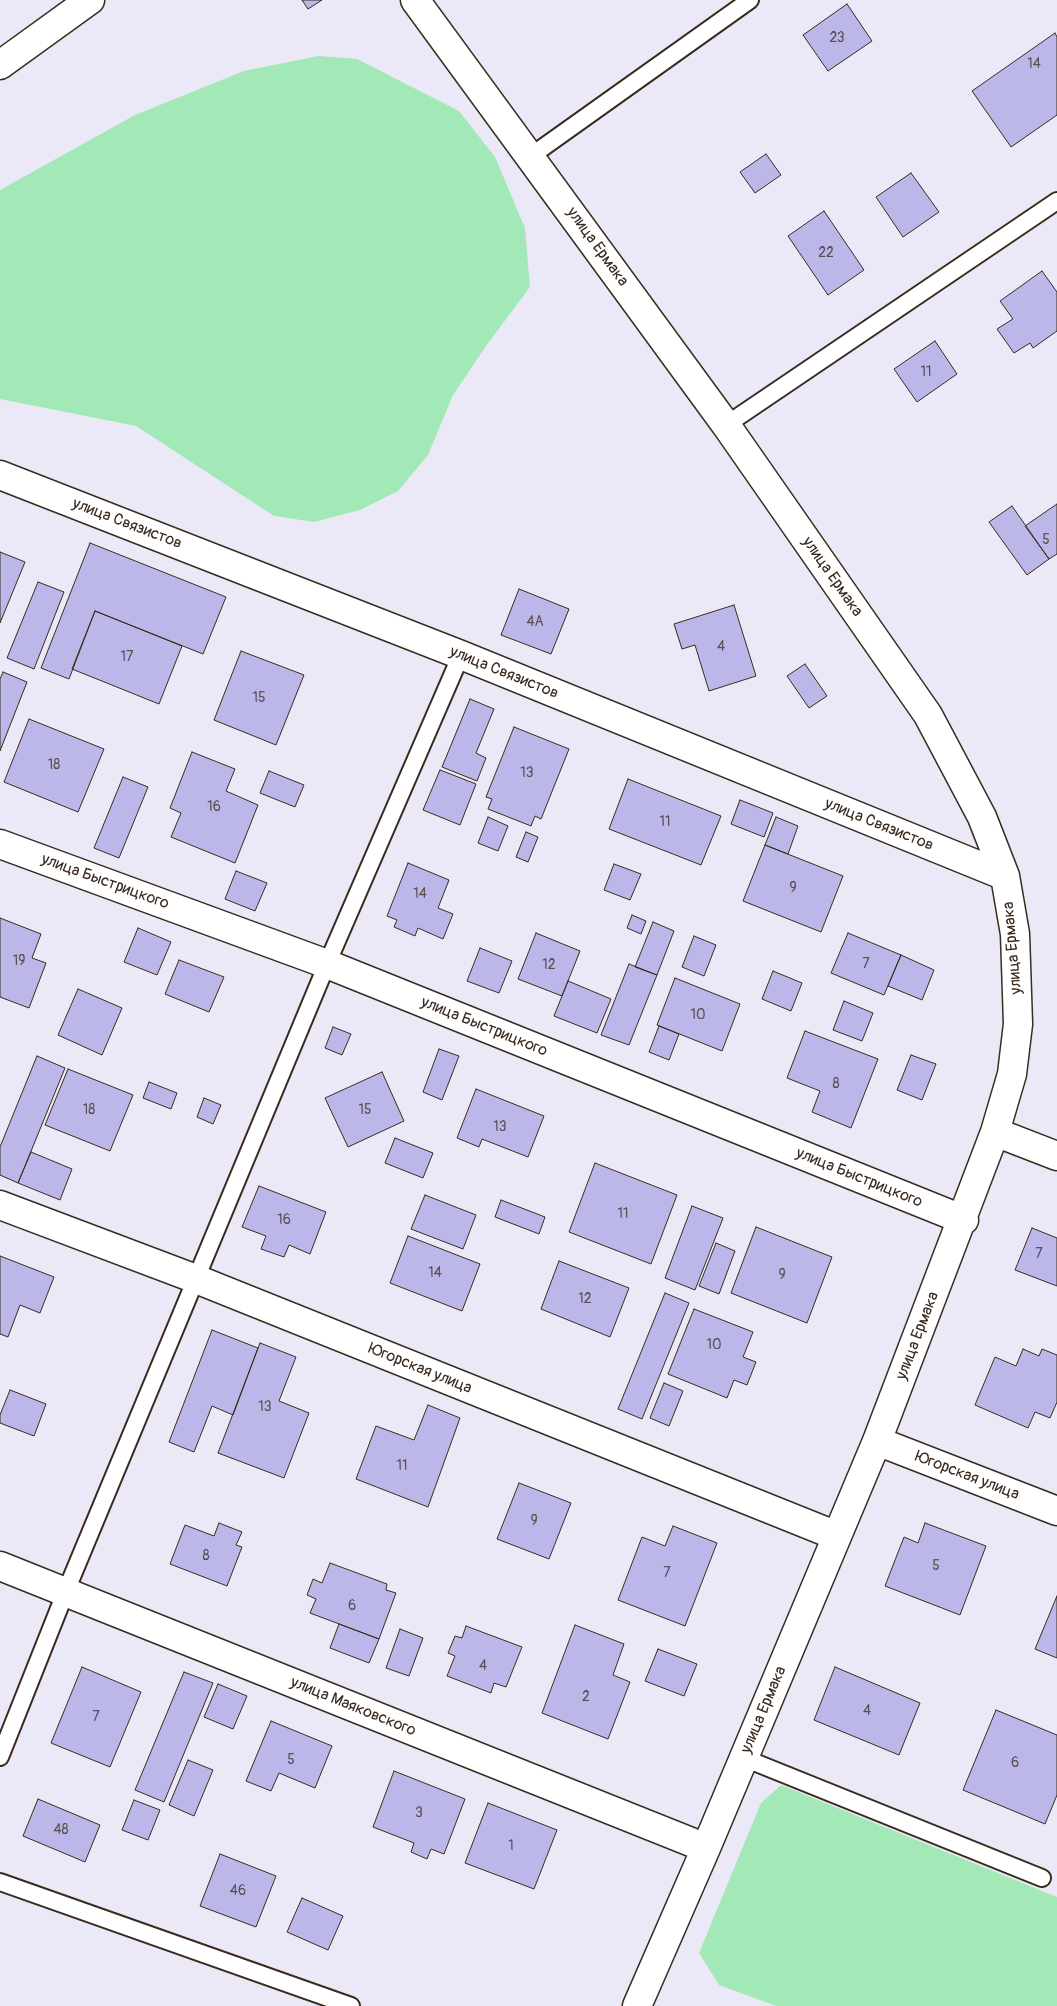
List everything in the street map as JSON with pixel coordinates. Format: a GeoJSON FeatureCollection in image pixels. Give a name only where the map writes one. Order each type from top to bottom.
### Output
{"type":"FeatureCollection","features":[{"type":"Feature","properties":{"kind":"street"},"geometry":{"type":"LineString","coordinates":[[1,63],[90,0]]}},
{"type":"Feature","properties":{"kind":"street","name":"улица Ермака"},"geometry":{"type":"LineString","coordinates":[[415,0],[726,425],[928,715],[982,817],[1005,876],[1015,934],[1018,1024],[1012,1074],[995,1132],[964,1220],[838,1536],[637,2006]]}},
{"type":"Feature","properties":{"kind":"street","name":"улица Связистов"},"geometry":{"type":"LineString","coordinates":[[0,475],[462,656],[1005,876]]}},
{"type":"Feature","properties":{"kind":"street","name":"улица Быстрицкого"},"geometry":{"type":"LineString","coordinates":[[0,844],[327,964],[964,1220]]}},
{"type":"Feature","properties":{"kind":"street"},"geometry":{"type":"LineString","coordinates":[[995,1132],[1057,1156]]}},
{"type":"Feature","properties":{"kind":"street","name":"Югорская улица"},"geometry":{"type":"LineString","coordinates":[[0,1206],[196,1279],[838,1536]]}},
{"type":"Feature","properties":{"kind":"street","name":"Югорская улица"},"geometry":{"type":"LineString","coordinates":[[877,1441],[1057,1511]]}},
{"type":"Feature","properties":{"kind":"street","name":"улица Маяковского"},"geometry":{"type":"LineString","coordinates":[[0,1566],[706,1848]]}},
{"type":"Feature","properties":{"kind":"lane"},"geometry":{"type":"LineString","coordinates":[[531,156],[750,0]]}},
{"type":"Feature","properties":{"kind":"lane"},"geometry":{"type":"LineString","coordinates":[[726,425],[1057,201]]}},
{"type":"Feature","properties":{"kind":"lane"},"geometry":{"type":"LineString","coordinates":[[0,1757],[66,1592],[327,964],[462,656]]}},
{"type":"Feature","properties":{"kind":"lane"},"geometry":{"type":"LineString","coordinates":[[744,1758],[1042,1878]]}},
{"type":"Feature","properties":{"kind":"lane"},"geometry":{"type":"LineString","coordinates":[[0,1882],[351,2006]]}},
{"type":"Feature","properties":{"kind":"green space"},"geometry":{"type":"Polygon","coordinates":[[[318,56],[357,59],[459,111],[495,157],[525,228],[530,287],[486,346],[453,395],[428,455],[398,491],[360,510],[314,522],[274,516],[136,426],[0,399],[0,190],[135,115],[244,71],[318,56]]]}},
{"type":"Feature","properties":{"kind":"green space"},"geometry":{"type":"Polygon","coordinates":[[[781,1785],[1057,1897],[1057,2006],[776,2006],[719,1985],[699,1953],[761,1803],[781,1785]]]}},
{"type":"Feature","properties":{"kind":"building"},"geometry":{"type":"Polygon","coordinates":[[[302,0],[322,0],[308,9],[302,0]]]}},
{"type":"Feature","properties":{"kind":"building"},"geometry":{"type":"Polygon","coordinates":[[[847,4],[872,41],[828,71],[803,35],[847,4]]]}},
{"type":"Feature","properties":{"kind":"building"},"geometry":{"type":"Polygon","coordinates":[[[1055,33],[1057,37],[1057,115],[1011,147],[972,91],[1055,33]]]}},
{"type":"Feature","properties":{"kind":"building"},"geometry":{"type":"Polygon","coordinates":[[[766,154],[781,175],[755,193],[740,172],[766,154]]]}},
{"type":"Feature","properties":{"kind":"building"},"geometry":{"type":"Polygon","coordinates":[[[911,173],[939,212],[903,237],[876,197],[911,173]]]}},
{"type":"Feature","properties":{"kind":"building"},"geometry":{"type":"Polygon","coordinates":[[[824,211],[864,270],[828,295],[788,236],[824,211]]]}},
{"type":"Feature","properties":{"kind":"building"},"geometry":{"type":"Polygon","coordinates":[[[1042,271],[1057,292],[1057,331],[1033,348],[1030,343],[1014,353],[997,329],[1013,319],[1000,301],[1042,271]]]}},
{"type":"Feature","properties":{"kind":"building"},"geometry":{"type":"Polygon","coordinates":[[[935,341],[957,374],[917,402],[894,369],[935,341]]]}},
{"type":"Feature","properties":{"kind":"building"},"geometry":{"type":"Polygon","coordinates":[[[1057,504],[1057,554],[1049,559],[1025,526],[1057,504]]]}},
{"type":"Feature","properties":{"kind":"building"},"geometry":{"type":"Polygon","coordinates":[[[1012,506],[1049,559],[1027,575],[989,522],[1012,506]]]}},
{"type":"Feature","properties":{"kind":"building"},"geometry":{"type":"Polygon","coordinates":[[[90,543],[226,597],[203,654],[95,611],[69,679],[41,668],[90,543]]]}},
{"type":"Feature","properties":{"kind":"building"},"geometry":{"type":"Polygon","coordinates":[[[0,552],[25,562],[0,623],[0,552]]]}},
{"type":"Feature","properties":{"kind":"building"},"geometry":{"type":"Polygon","coordinates":[[[38,582],[64,592],[34,669],[7,658],[38,582]]]}},
{"type":"Feature","properties":{"kind":"building"},"geometry":{"type":"Polygon","coordinates":[[[519,589],[569,609],[551,654],[501,635],[519,589]]]}},
{"type":"Feature","properties":{"kind":"building"},"geometry":{"type":"Polygon","coordinates":[[[734,605],[756,676],[709,691],[695,645],[682,649],[674,624],[734,605]]]}},
{"type":"Feature","properties":{"kind":"building"},"geometry":{"type":"Polygon","coordinates":[[[95,611],[182,646],[159,704],[72,669],[95,611]]]}},
{"type":"Feature","properties":{"kind":"building"},"geometry":{"type":"Polygon","coordinates":[[[241,651],[304,675],[276,745],[214,720],[241,651]]]}},
{"type":"Feature","properties":{"kind":"building"},"geometry":{"type":"Polygon","coordinates":[[[805,664],[827,696],[809,708],[787,676],[805,664]]]}},
{"type":"Feature","properties":{"kind":"building"},"geometry":{"type":"Polygon","coordinates":[[[3,672],[27,682],[0,751],[0,679],[3,672]]]}},
{"type":"Feature","properties":{"kind":"building"},"geometry":{"type":"Polygon","coordinates":[[[470,699],[494,709],[476,753],[486,758],[477,781],[442,767],[470,699]]]}},
{"type":"Feature","properties":{"kind":"building"},"geometry":{"type":"Polygon","coordinates":[[[29,719],[104,749],[78,812],[4,782],[29,719]]]}},
{"type":"Feature","properties":{"kind":"building"},"geometry":{"type":"Polygon","coordinates":[[[514,727],[569,749],[541,819],[535,816],[531,826],[488,809],[492,799],[486,797],[514,727]]]}},
{"type":"Feature","properties":{"kind":"building"},"geometry":{"type":"Polygon","coordinates":[[[192,752],[235,769],[226,791],[258,805],[235,863],[171,837],[181,813],[170,808],[192,752]]]}},
{"type":"Feature","properties":{"kind":"building"},"geometry":{"type":"Polygon","coordinates":[[[440,770],[476,784],[460,825],[423,810],[440,770]]]}},
{"type":"Feature","properties":{"kind":"building"},"geometry":{"type":"Polygon","coordinates":[[[269,771],[304,785],[295,807],[260,793],[269,771]]]}},
{"type":"Feature","properties":{"kind":"building"},"geometry":{"type":"Polygon","coordinates":[[[123,777],[148,787],[119,858],[94,848],[123,777]]]}},
{"type":"Feature","properties":{"kind":"building"},"geometry":{"type":"Polygon","coordinates":[[[628,779],[721,816],[701,865],[609,829],[628,779]]]}},
{"type":"Feature","properties":{"kind":"building"},"geometry":{"type":"Polygon","coordinates":[[[740,800],[773,813],[764,837],[731,824],[740,800]]]}},
{"type":"Feature","properties":{"kind":"building"},"geometry":{"type":"Polygon","coordinates":[[[488,817],[508,826],[498,851],[478,843],[488,817]]]}},
{"type":"Feature","properties":{"kind":"building"},"geometry":{"type":"Polygon","coordinates":[[[776,817],[798,826],[788,854],[765,845],[776,817]]]}},
{"type":"Feature","properties":{"kind":"building"},"geometry":{"type":"Polygon","coordinates":[[[526,832],[538,837],[528,862],[516,857],[526,832]]]}},
{"type":"Feature","properties":{"kind":"building"},"geometry":{"type":"Polygon","coordinates":[[[765,845],[843,876],[821,932],[743,901],[765,845]]]}},
{"type":"Feature","properties":{"kind":"building"},"geometry":{"type":"Polygon","coordinates":[[[408,863],[449,880],[438,908],[453,914],[443,939],[418,928],[415,936],[394,927],[397,920],[387,916],[408,863]]]}},
{"type":"Feature","properties":{"kind":"building"},"geometry":{"type":"Polygon","coordinates":[[[614,864],[641,874],[630,900],[604,890],[614,864]]]}},
{"type":"Feature","properties":{"kind":"building"},"geometry":{"type":"Polygon","coordinates":[[[236,871],[267,883],[255,911],[225,899],[236,871]]]}},
{"type":"Feature","properties":{"kind":"building"},"geometry":{"type":"Polygon","coordinates":[[[632,915],[646,921],[641,934],[627,928],[632,915]]]}},
{"type":"Feature","properties":{"kind":"building"},"geometry":{"type":"Polygon","coordinates":[[[0,918],[41,934],[32,958],[46,963],[29,1008],[0,997],[0,918]]]}},
{"type":"Feature","properties":{"kind":"building"},"geometry":{"type":"Polygon","coordinates":[[[653,922],[674,931],[657,975],[635,967],[653,922]]]}},
{"type":"Feature","properties":{"kind":"building"},"geometry":{"type":"Polygon","coordinates":[[[138,928],[171,942],[157,975],[124,962],[138,928]]]}},
{"type":"Feature","properties":{"kind":"building"},"geometry":{"type":"Polygon","coordinates":[[[536,933],[580,951],[562,996],[518,979],[536,933]]]}},
{"type":"Feature","properties":{"kind":"building"},"geometry":{"type":"Polygon","coordinates":[[[848,933],[901,955],[884,995],[831,973],[848,933]]]}},
{"type":"Feature","properties":{"kind":"building"},"geometry":{"type":"Polygon","coordinates":[[[694,936],[716,945],[704,976],[682,967],[694,936]]]}},
{"type":"Feature","properties":{"kind":"building"},"geometry":{"type":"Polygon","coordinates":[[[480,948],[512,961],[499,993],[467,981],[480,948]]]}},
{"type":"Feature","properties":{"kind":"building"},"geometry":{"type":"Polygon","coordinates":[[[901,955],[934,970],[922,1000],[888,986],[901,955]]]}},
{"type":"Feature","properties":{"kind":"building"},"geometry":{"type":"Polygon","coordinates":[[[179,960],[224,977],[209,1012],[165,994],[179,960]]]}},
{"type":"Feature","properties":{"kind":"building"},"geometry":{"type":"Polygon","coordinates":[[[629,964],[657,975],[629,1045],[601,1035],[629,964]]]}},
{"type":"Feature","properties":{"kind":"building"},"geometry":{"type":"Polygon","coordinates":[[[773,971],[802,983],[791,1011],[762,999],[773,971]]]}},
{"type":"Feature","properties":{"kind":"building"},"geometry":{"type":"Polygon","coordinates":[[[675,978],[740,1004],[722,1051],[657,1025],[675,978]]]}},
{"type":"Feature","properties":{"kind":"building"},"geometry":{"type":"Polygon","coordinates":[[[568,981],[611,999],[597,1033],[554,1016],[568,981]]]}},
{"type":"Feature","properties":{"kind":"building"},"geometry":{"type":"Polygon","coordinates":[[[78,989],[122,1008],[102,1055],[58,1035],[78,989]]]}},
{"type":"Feature","properties":{"kind":"building"},"geometry":{"type":"Polygon","coordinates":[[[844,1001],[873,1013],[862,1041],[833,1030],[844,1001]]]}},
{"type":"Feature","properties":{"kind":"building"},"geometry":{"type":"Polygon","coordinates":[[[659,1026],[679,1034],[669,1060],[649,1052],[659,1026]]]}},
{"type":"Feature","properties":{"kind":"building"},"geometry":{"type":"Polygon","coordinates":[[[333,1027],[351,1034],[342,1055],[325,1048],[333,1027]]]}},
{"type":"Feature","properties":{"kind":"building"},"geometry":{"type":"Polygon","coordinates":[[[805,1031],[878,1059],[851,1128],[812,1112],[820,1091],[787,1078],[805,1031]]]}},
{"type":"Feature","properties":{"kind":"building"},"geometry":{"type":"Polygon","coordinates":[[[439,1049],[459,1056],[442,1100],[423,1092],[439,1049]]]}},
{"type":"Feature","properties":{"kind":"building"},"geometry":{"type":"Polygon","coordinates":[[[911,1055],[936,1064],[922,1100],[897,1090],[911,1055]]]}},
{"type":"Feature","properties":{"kind":"building"},"geometry":{"type":"Polygon","coordinates":[[[37,1056],[65,1068],[18,1183],[0,1175],[0,1147],[37,1056]]]}},
{"type":"Feature","properties":{"kind":"building"},"geometry":{"type":"Polygon","coordinates":[[[68,1069],[133,1095],[110,1151],[45,1125],[68,1069]]]}},
{"type":"Feature","properties":{"kind":"building"},"geometry":{"type":"Polygon","coordinates":[[[382,1072],[404,1121],[348,1147],[325,1098],[382,1072]]]}},
{"type":"Feature","properties":{"kind":"building"},"geometry":{"type":"Polygon","coordinates":[[[149,1082],[177,1093],[171,1109],[143,1098],[149,1082]]]}},
{"type":"Feature","properties":{"kind":"building"},"geometry":{"type":"Polygon","coordinates":[[[476,1089],[544,1116],[528,1157],[482,1139],[479,1147],[457,1138],[476,1089]]]}},
{"type":"Feature","properties":{"kind":"building"},"geometry":{"type":"Polygon","coordinates":[[[204,1098],[221,1105],[213,1124],[197,1117],[204,1098]]]}},
{"type":"Feature","properties":{"kind":"building"},"geometry":{"type":"Polygon","coordinates":[[[395,1138],[433,1153],[423,1178],[385,1163],[395,1138]]]}},
{"type":"Feature","properties":{"kind":"building"},"geometry":{"type":"Polygon","coordinates":[[[31,1152],[72,1169],[60,1200],[18,1183],[31,1152]]]}},
{"type":"Feature","properties":{"kind":"building"},"geometry":{"type":"Polygon","coordinates":[[[595,1163],[677,1195],[651,1264],[569,1232],[595,1163]]]}},
{"type":"Feature","properties":{"kind":"building"},"geometry":{"type":"Polygon","coordinates":[[[259,1186],[326,1212],[310,1254],[289,1245],[284,1257],[261,1249],[266,1236],[242,1227],[259,1186]]]}},
{"type":"Feature","properties":{"kind":"building"},"geometry":{"type":"Polygon","coordinates":[[[425,1195],[476,1215],[463,1249],[411,1229],[425,1195]]]}},
{"type":"Feature","properties":{"kind":"building"},"geometry":{"type":"Polygon","coordinates":[[[501,1200],[545,1217],[539,1234],[495,1217],[501,1200]]]}},
{"type":"Feature","properties":{"kind":"building"},"geometry":{"type":"Polygon","coordinates":[[[692,1206],[723,1218],[695,1290],[665,1278],[692,1206]]]}},
{"type":"Feature","properties":{"kind":"building"},"geometry":{"type":"Polygon","coordinates":[[[756,1227],[832,1257],[807,1323],[731,1293],[756,1227]]]}},
{"type":"Feature","properties":{"kind":"building"},"geometry":{"type":"Polygon","coordinates":[[[1032,1228],[1057,1238],[1057,1286],[1015,1270],[1032,1228]]]}},
{"type":"Feature","properties":{"kind":"building"},"geometry":{"type":"Polygon","coordinates":[[[408,1236],[480,1264],[462,1311],[390,1283],[408,1236]]]}},
{"type":"Feature","properties":{"kind":"building"},"geometry":{"type":"Polygon","coordinates":[[[716,1243],[735,1251],[719,1294],[699,1286],[716,1243]]]}},
{"type":"Feature","properties":{"kind":"building"},"geometry":{"type":"Polygon","coordinates":[[[0,1256],[54,1277],[40,1313],[20,1305],[8,1337],[0,1334],[0,1256]]]}},
{"type":"Feature","properties":{"kind":"building"},"geometry":{"type":"Polygon","coordinates":[[[559,1261],[629,1288],[610,1337],[541,1309],[559,1261]]]}},
{"type":"Feature","properties":{"kind":"building"},"geometry":{"type":"Polygon","coordinates":[[[665,1293],[689,1303],[642,1419],[618,1409],[665,1293]]]}},
{"type":"Feature","properties":{"kind":"building"},"geometry":{"type":"Polygon","coordinates":[[[694,1309],[753,1332],[743,1357],[756,1362],[747,1385],[734,1380],[727,1398],[668,1374],[694,1309]]]}},
{"type":"Feature","properties":{"kind":"building"},"geometry":{"type":"Polygon","coordinates":[[[212,1330],[258,1348],[233,1415],[212,1406],[194,1452],[169,1442],[212,1330]]]}},
{"type":"Feature","properties":{"kind":"building"},"geometry":{"type":"Polygon","coordinates":[[[260,1343],[296,1357],[279,1401],[309,1413],[284,1478],[218,1453],[260,1343]]]}},
{"type":"Feature","properties":{"kind":"building"},"geometry":{"type":"Polygon","coordinates":[[[1023,1349],[1039,1356],[1042,1349],[1057,1355],[1057,1402],[1050,1418],[1035,1412],[1028,1428],[975,1405],[995,1357],[1016,1366],[1023,1349]]]}},
{"type":"Feature","properties":{"kind":"building"},"geometry":{"type":"Polygon","coordinates":[[[664,1383],[683,1391],[669,1426],[650,1418],[664,1383]]]}},
{"type":"Feature","properties":{"kind":"building"},"geometry":{"type":"Polygon","coordinates":[[[10,1390],[46,1404],[34,1436],[0,1423],[0,1415],[10,1390]]]}},
{"type":"Feature","properties":{"kind":"building"},"geometry":{"type":"Polygon","coordinates":[[[428,1405],[460,1418],[428,1507],[356,1479],[376,1426],[414,1440],[428,1405]]]}},
{"type":"Feature","properties":{"kind":"building"},"geometry":{"type":"Polygon","coordinates":[[[519,1483],[571,1503],[549,1559],[497,1539],[519,1483]]]}},
{"type":"Feature","properties":{"kind":"building"},"geometry":{"type":"Polygon","coordinates":[[[219,1523],[242,1532],[236,1545],[242,1547],[227,1586],[170,1564],[185,1525],[214,1536],[219,1523]]]}},
{"type":"Feature","properties":{"kind":"building"},"geometry":{"type":"Polygon","coordinates":[[[925,1523],[986,1546],[960,1615],[885,1586],[904,1537],[918,1543],[925,1523]]]}},
{"type":"Feature","properties":{"kind":"building"},"geometry":{"type":"Polygon","coordinates":[[[673,1526],[717,1543],[685,1626],[618,1600],[642,1537],[665,1546],[673,1526]]]}},
{"type":"Feature","properties":{"kind":"building"},"geometry":{"type":"Polygon","coordinates":[[[330,1563],[387,1584],[386,1590],[396,1593],[379,1639],[310,1613],[316,1599],[307,1595],[313,1579],[322,1583],[330,1563]]]}},
{"type":"Feature","properties":{"kind":"building"},"geometry":{"type":"Polygon","coordinates":[[[1057,1596],[1057,1658],[1035,1649],[1057,1596]]]}},
{"type":"Feature","properties":{"kind":"building"},"geometry":{"type":"Polygon","coordinates":[[[339,1624],[379,1639],[369,1663],[330,1648],[339,1624]]]}},
{"type":"Feature","properties":{"kind":"building"},"geometry":{"type":"Polygon","coordinates":[[[575,1625],[624,1644],[613,1675],[630,1682],[608,1739],[542,1713],[575,1625]]]}},
{"type":"Feature","properties":{"kind":"building"},"geometry":{"type":"Polygon","coordinates":[[[466,1626],[522,1647],[506,1687],[494,1683],[491,1693],[447,1676],[455,1656],[448,1653],[455,1636],[462,1638],[466,1626]]]}},
{"type":"Feature","properties":{"kind":"building"},"geometry":{"type":"Polygon","coordinates":[[[400,1629],[423,1638],[409,1676],[386,1668],[400,1629]]]}},
{"type":"Feature","properties":{"kind":"building"},"geometry":{"type":"Polygon","coordinates":[[[658,1649],[697,1664],[684,1696],[645,1681],[658,1649]]]}},
{"type":"Feature","properties":{"kind":"building"},"geometry":{"type":"Polygon","coordinates":[[[82,1667],[141,1692],[110,1767],[51,1743],[82,1667]]]}},
{"type":"Feature","properties":{"kind":"building"},"geometry":{"type":"Polygon","coordinates":[[[835,1667],[920,1703],[899,1755],[814,1720],[835,1667]]]}},
{"type":"Feature","properties":{"kind":"building"},"geometry":{"type":"Polygon","coordinates":[[[184,1672],[213,1683],[164,1802],[135,1790],[184,1672]]]}},
{"type":"Feature","properties":{"kind":"building"},"geometry":{"type":"Polygon","coordinates":[[[218,1684],[247,1696],[233,1729],[204,1717],[218,1684]]]}},
{"type":"Feature","properties":{"kind":"building"},"geometry":{"type":"Polygon","coordinates":[[[996,1710],[1057,1735],[1057,1795],[1045,1824],[963,1790],[996,1710]]]}},
{"type":"Feature","properties":{"kind":"building"},"geometry":{"type":"Polygon","coordinates":[[[271,1721],[332,1746],[315,1788],[279,1773],[271,1791],[246,1781],[271,1721]]]}},
{"type":"Feature","properties":{"kind":"building"},"geometry":{"type":"Polygon","coordinates":[[[188,1760],[213,1770],[194,1816],[169,1805],[188,1760]]]}},
{"type":"Feature","properties":{"kind":"building"},"geometry":{"type":"Polygon","coordinates":[[[394,1771],[465,1799],[444,1854],[431,1849],[427,1859],[411,1852],[414,1843],[373,1827],[394,1771]]]}},
{"type":"Feature","properties":{"kind":"building"},"geometry":{"type":"Polygon","coordinates":[[[38,1799],[100,1825],[85,1862],[23,1836],[38,1799]]]}},
{"type":"Feature","properties":{"kind":"building"},"geometry":{"type":"Polygon","coordinates":[[[134,1800],[160,1810],[148,1840],[122,1830],[134,1800]]]}},
{"type":"Feature","properties":{"kind":"building"},"geometry":{"type":"Polygon","coordinates":[[[488,1803],[557,1830],[534,1889],[465,1863],[488,1803]]]}},
{"type":"Feature","properties":{"kind":"building"},"geometry":{"type":"Polygon","coordinates":[[[220,1854],[276,1876],[256,1927],[200,1906],[220,1854]]]}},
{"type":"Feature","properties":{"kind":"building"},"geometry":{"type":"Polygon","coordinates":[[[302,1898],[343,1916],[328,1950],[287,1932],[302,1898]]]}}]}
